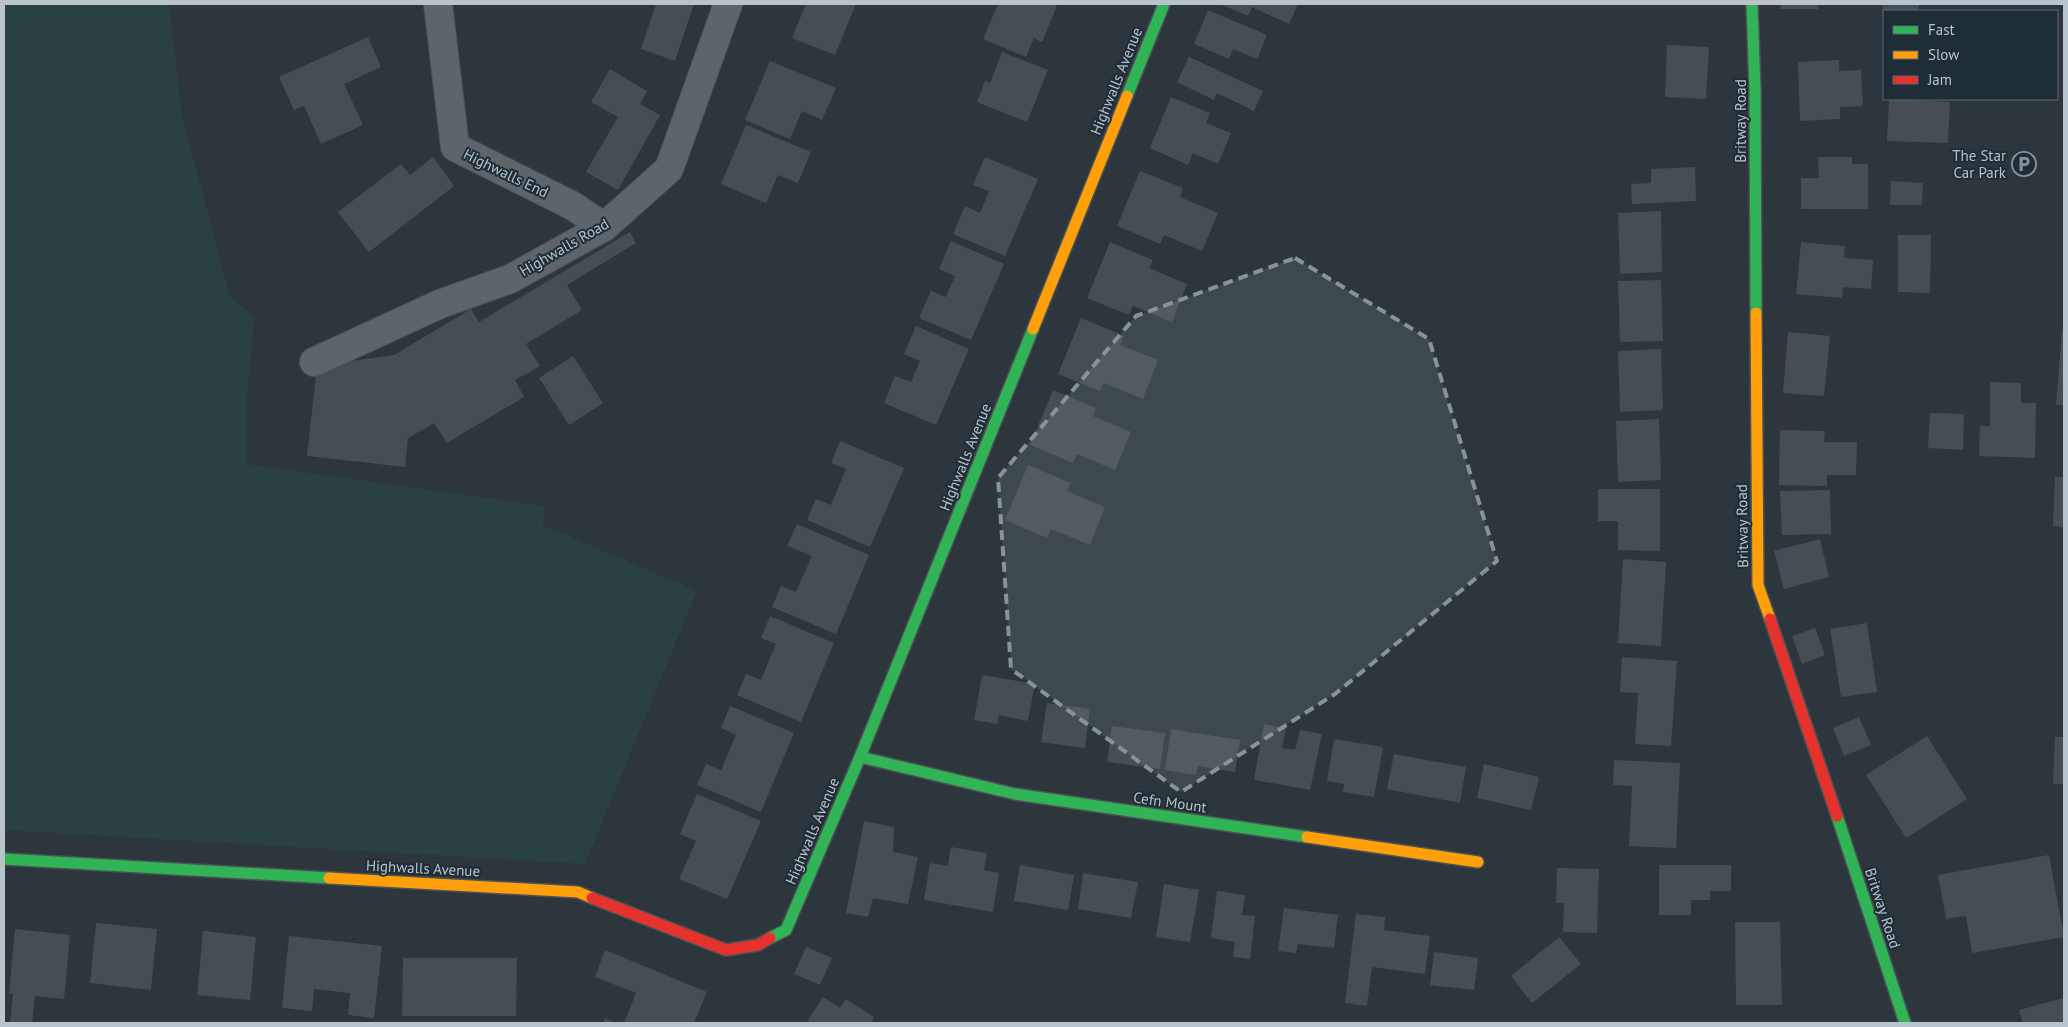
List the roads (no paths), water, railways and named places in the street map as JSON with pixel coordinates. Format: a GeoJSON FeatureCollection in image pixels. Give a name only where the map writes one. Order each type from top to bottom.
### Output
{"type":"FeatureCollection","features":[{"type":"Feature","properties":{"kind":"street","name":"Highwalls End"},"geometry":{"type":"LineString","coordinates":[[438,4],[455,147],[573,206],[604,227]]}},
{"type":"Feature","properties":{"kind":"street","name":"Highwalls Road"},"geometry":{"type":"LineString","coordinates":[[314,362],[440,304],[510,279],[604,227],[669,169],[728,4]]}},
{"type":"Feature","properties":{"kind":"street","name":"Highwalls Avenue"},"geometry":{"type":"LineString","coordinates":[[4,859],[578,892],[726,950],[758,945],[786,930],[860,756],[1164,4]]}},
{"type":"Feature","properties":{"kind":"street","name":"Britway Road"},"geometry":{"type":"LineString","coordinates":[[1752,4],[1756,90],[1758,585],[1850,853],[1905,1023]]}},
{"type":"Feature","properties":{"kind":"street","name":"Cefn Mount"},"geometry":{"type":"LineString","coordinates":[[860,756],[1016,794],[1478,862]]}},
{"type":"Feature","properties":{"kind":"place","name":"The Star Car Park"},"geometry":{"type":"Point","coordinates":[2024,164]}}]}
